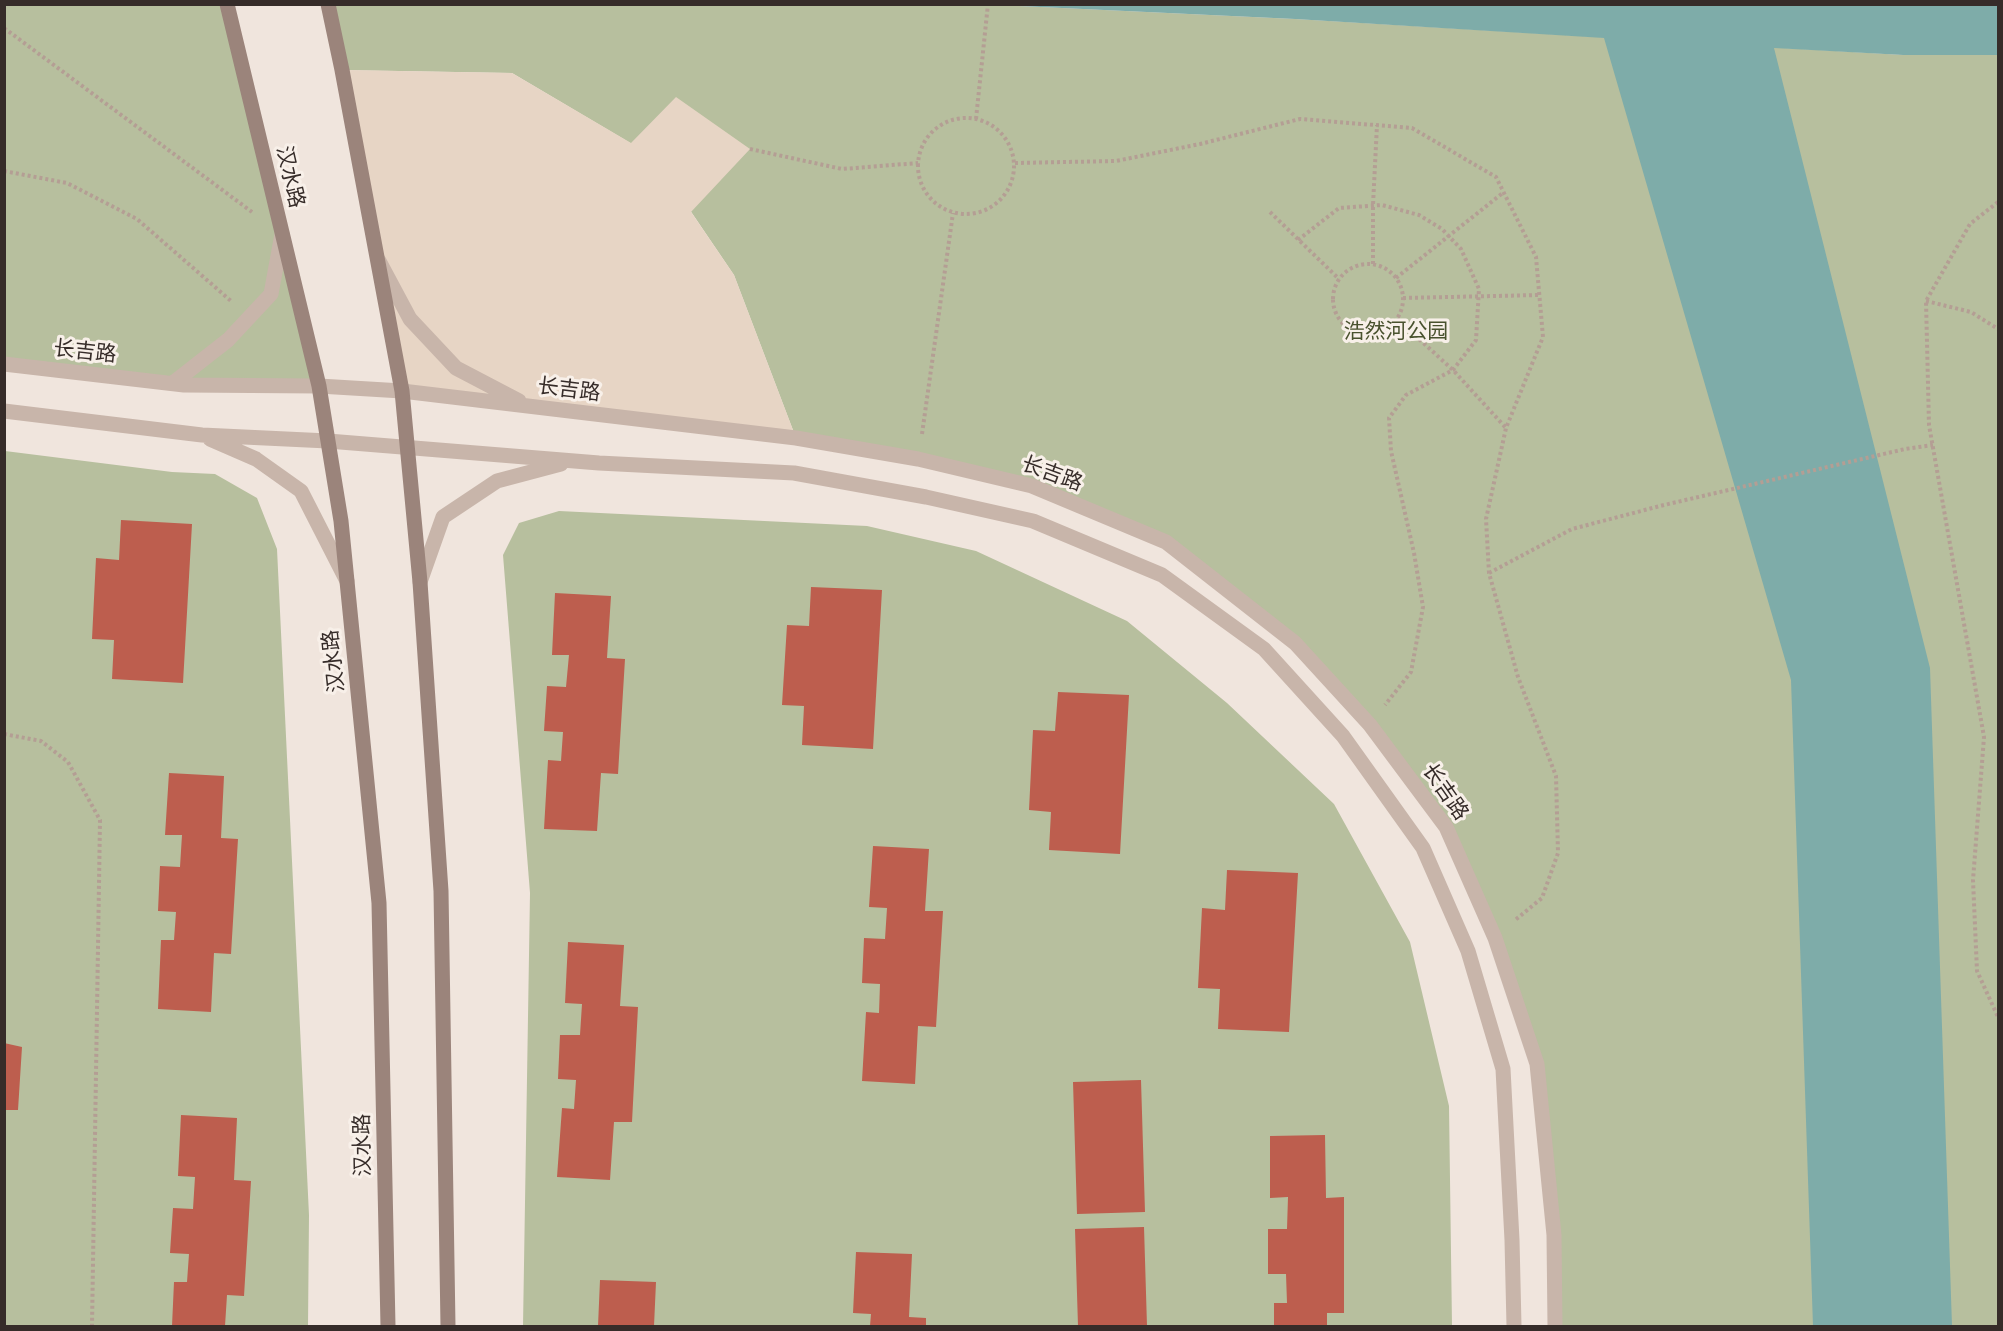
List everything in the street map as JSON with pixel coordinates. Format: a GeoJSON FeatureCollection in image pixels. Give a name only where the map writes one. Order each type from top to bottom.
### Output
{"type":"FeatureCollection","features":[{"type":"Feature","properties":{"kind":"main road","name":"汉水路"},"geometry":{"type":"LineString","coordinates":[[227,4],[319,386],[341,521],[379,903],[388,1326]]}},
{"type":"Feature","properties":{"kind":"main road"},"geometry":{"type":"LineString","coordinates":[[328,4],[402,391],[420,582],[441,891],[448,1326]]}},
{"type":"Feature","properties":{"kind":"street"},"geometry":{"type":"LineString","coordinates":[[173,383],[228,340],[271,294],[282,234]]}},
{"type":"Feature","properties":{"kind":"street"},"geometry":{"type":"LineString","coordinates":[[377,256],[410,319],[456,368],[526,406]]}},
{"type":"Feature","properties":{"kind":"street","name":"长吉路"},"geometry":{"type":"LineString","coordinates":[[4,364],[173,383],[319,386],[402,391],[796,438],[918,459],[1032,486],[1166,542],[1295,643],[1370,725],[1446,827],[1494,938],[1538,1064],[1554,1235],[1555,1326]]}},
{"type":"Feature","properties":{"kind":"street"},"geometry":{"type":"LineString","coordinates":[[4,411],[202,435],[328,441],[573,461],[794,473],[926,497],[1033,521],[1162,575],[1264,649],[1343,736],[1423,848],[1468,951],[1503,1069],[1514,1326]]}},
{"type":"Feature","properties":{"kind":"street"},"geometry":{"type":"LineString","coordinates":[[202,435],[256,459],[301,491],[347,581]]}},
{"type":"Feature","properties":{"kind":"street"},"geometry":{"type":"LineString","coordinates":[[420,582],[443,517],[497,481],[573,461]]}},
{"type":"Feature","properties":{"kind":"path"},"geometry":{"type":"LineString","coordinates":[[976,119],[988,4]]}},
{"type":"Feature","properties":{"kind":"path"},"geometry":{"type":"LineString","coordinates":[[4,28],[282,234]]}},
{"type":"Feature","properties":{"kind":"path"},"geometry":{"type":"LineString","coordinates":[[960,118],[976,119],[990,124],[1003,134],[1011,147],[1015,163],[1013,178],[1007,192],[997,204],[984,212],[968,215],[953,213],[938,206],[927,194],[920,180],[918,163],[922,147],[931,133],[944,123],[960,118]]}},
{"type":"Feature","properties":{"kind":"path"},"geometry":{"type":"LineString","coordinates":[[1015,163],[1116,161],[1200,144],[1300,119],[1412,128],[1496,177],[1536,257],[1543,337],[1506,428],[1486,519],[1490,573],[1518,677],[1556,776],[1558,853],[1542,898],[1494,938]]}},
{"type":"Feature","properties":{"kind":"path"},"geometry":{"type":"LineString","coordinates":[[1373,264],[1377,125]]}},
{"type":"Feature","properties":{"kind":"path"},"geometry":{"type":"LineString","coordinates":[[750,149],[842,169],[918,163]]}},
{"type":"Feature","properties":{"kind":"path"},"geometry":{"type":"LineString","coordinates":[[4,171],[67,183],[137,219],[249,317]]}},
{"type":"Feature","properties":{"kind":"path"},"geometry":{"type":"LineString","coordinates":[[1396,278],[1504,192]]}},
{"type":"Feature","properties":{"kind":"path"},"geometry":{"type":"LineString","coordinates":[[1998,202],[1970,224],[1926,301],[1929,425],[1984,736],[1973,880],[1977,971],[1998,1017]]}},
{"type":"Feature","properties":{"kind":"path"},"geometry":{"type":"LineString","coordinates":[[1298,240],[1339,208],[1382,205],[1419,215],[1442,229],[1461,249],[1479,289],[1476,340],[1453,370],[1406,395],[1389,418],[1391,451],[1414,553],[1423,607],[1411,672],[1370,725]]}},
{"type":"Feature","properties":{"kind":"path"},"geometry":{"type":"LineString","coordinates":[[1270,212],[1339,279]]}},
{"type":"Feature","properties":{"kind":"path"},"geometry":{"type":"LineString","coordinates":[[918,459],[953,213]]}},
{"type":"Feature","properties":{"kind":"path"},"geometry":{"type":"LineString","coordinates":[[1373,264],[1382,267],[1396,278],[1403,298],[1402,309],[1390,328],[1369,335],[1358,333],[1340,321],[1332,300],[1334,289],[1339,279],[1354,267],[1373,264]]}},
{"type":"Feature","properties":{"kind":"path"},"geometry":{"type":"LineString","coordinates":[[1403,298],[1539,295]]}},
{"type":"Feature","properties":{"kind":"path"},"geometry":{"type":"LineString","coordinates":[[1926,301],[1971,312],[1998,329]]}},
{"type":"Feature","properties":{"kind":"path"},"geometry":{"type":"LineString","coordinates":[[1397,319],[1453,370],[1506,428]]}},
{"type":"Feature","properties":{"kind":"path"},"geometry":{"type":"LineString","coordinates":[[1490,573],[1572,529],[1905,449],[1933,445]]}},
{"type":"Feature","properties":{"kind":"path"},"geometry":{"type":"LineString","coordinates":[[4,734],[41,741],[68,762],[100,820],[93,1326]]}},
{"type":"Feature","properties":{"kind":"green space"},"geometry":{"type":"Polygon","coordinates":[[[5,5],[227,5],[319,386],[184,385],[5,364],[5,5]]]}},
{"type":"Feature","properties":{"kind":"green space","name":"浩然河公园"},"geometry":{"type":"Polygon","coordinates":[[[328,5],[998,5],[1295,19],[1903,55],[1998,55],[1998,1326],[1555,1326],[1537,1064],[1446,827],[1295,643],[1166,542],[1032,486],[796,438],[734,275],[654,157],[512,73],[342,70],[328,5]]]}},
{"type":"Feature","properties":{"kind":"green space"},"geometry":{"type":"Polygon","coordinates":[[[5,451],[172,472],[215,474],[257,498],[277,549],[309,1215],[308,1326],[5,1326],[5,451]]]}},
{"type":"Feature","properties":{"kind":"green space"},"geometry":{"type":"Polygon","coordinates":[[[559,511],[867,526],[976,551],[1127,621],[1227,703],[1334,804],[1410,942],[1449,1106],[1452,1326],[523,1326],[530,893],[503,555],[519,523],[559,511]]]}},
{"type":"Feature","properties":{"kind":"shaded area"},"geometry":{"type":"Polygon","coordinates":[[[342,70],[512,73],[631,143],[676,97],[750,149],[691,212],[734,275],[796,438],[402,391],[342,70]]]}},
{"type":"Feature","properties":{"kind":"water"},"geometry":{"type":"Polygon","coordinates":[[[998,5],[1998,5],[1998,55],[1903,55],[1774,48],[1930,668],[1952,1326],[1813,1326],[1791,680],[1604,38],[1295,19],[998,5]]]}},
{"type":"Feature","properties":{"kind":"building"},"geometry":{"type":"Polygon","coordinates":[[[121,520],[192,524],[183,683],[112,679],[114,640],[92,639],[96,558],[119,560],[121,520]]]}},
{"type":"Feature","properties":{"kind":"building"},"geometry":{"type":"Polygon","coordinates":[[[811,587],[882,590],[873,749],[802,745],[804,706],[782,705],[787,625],[809,626],[811,587]]]}},
{"type":"Feature","properties":{"kind":"building"},"geometry":{"type":"Polygon","coordinates":[[[555,593],[611,596],[607,658],[625,659],[618,774],[601,773],[597,831],[544,829],[548,760],[561,761],[563,732],[544,731],[547,686],[566,687],[569,655],[552,655],[555,593]]]}},
{"type":"Feature","properties":{"kind":"building"},"geometry":{"type":"Polygon","coordinates":[[[1058,692],[1129,695],[1120,854],[1049,850],[1051,812],[1029,810],[1033,730],[1055,731],[1058,692]]]}},
{"type":"Feature","properties":{"kind":"building"},"geometry":{"type":"Polygon","coordinates":[[[169,773],[224,776],[221,838],[238,839],[231,954],[214,953],[211,1012],[158,1009],[161,940],[174,940],[176,912],[158,911],[160,866],[180,867],[182,835],[165,835],[169,773]]]}},
{"type":"Feature","properties":{"kind":"building"},"geometry":{"type":"Polygon","coordinates":[[[873,846],[929,849],[925,911],[943,911],[936,1027],[918,1026],[915,1084],[862,1081],[866,1012],[879,1013],[880,984],[862,983],[864,938],[885,939],[887,908],[869,907],[873,846]]]}},
{"type":"Feature","properties":{"kind":"building"},"geometry":{"type":"Polygon","coordinates":[[[1227,870],[1298,873],[1289,1032],[1218,1029],[1220,989],[1198,988],[1202,908],[1225,910],[1227,870]]]}},
{"type":"Feature","properties":{"kind":"building"},"geometry":{"type":"Polygon","coordinates":[[[568,942],[624,945],[620,1006],[638,1007],[632,1122],[614,1122],[610,1180],[557,1177],[562,1108],[574,1109],[576,1080],[558,1079],[560,1035],[580,1035],[582,1004],[565,1003],[568,942]]]}},
{"type":"Feature","properties":{"kind":"building"},"geometry":{"type":"Polygon","coordinates":[[[4,1043],[22,1047],[18,1110],[4,1110],[4,1043]]]}},
{"type":"Feature","properties":{"kind":"building"},"geometry":{"type":"Polygon","coordinates":[[[1141,1080],[1145,1212],[1077,1214],[1073,1082],[1141,1080]]]}},
{"type":"Feature","properties":{"kind":"building"},"geometry":{"type":"Polygon","coordinates":[[[181,1115],[237,1118],[234,1180],[251,1181],[244,1296],[227,1295],[225,1326],[172,1326],[174,1282],[187,1282],[189,1254],[170,1253],[173,1208],[193,1209],[195,1177],[178,1176],[181,1115]]]}},
{"type":"Feature","properties":{"kind":"building"},"geometry":{"type":"Polygon","coordinates":[[[1325,1135],[1326,1198],[1344,1197],[1344,1313],[1327,1313],[1327,1326],[1274,1326],[1274,1303],[1287,1303],[1286,1274],[1268,1274],[1268,1229],[1287,1229],[1288,1197],[1270,1198],[1270,1136],[1325,1135]]]}},
{"type":"Feature","properties":{"kind":"building"},"geometry":{"type":"Polygon","coordinates":[[[1144,1227],[1147,1326],[1078,1326],[1075,1229],[1144,1227]]]}},
{"type":"Feature","properties":{"kind":"building"},"geometry":{"type":"Polygon","coordinates":[[[856,1252],[912,1254],[909,1317],[926,1318],[926,1326],[870,1326],[871,1314],[853,1313],[856,1252]]]}},
{"type":"Feature","properties":{"kind":"building"},"geometry":{"type":"Polygon","coordinates":[[[600,1280],[656,1282],[654,1326],[598,1326],[600,1280]]]}}]}
